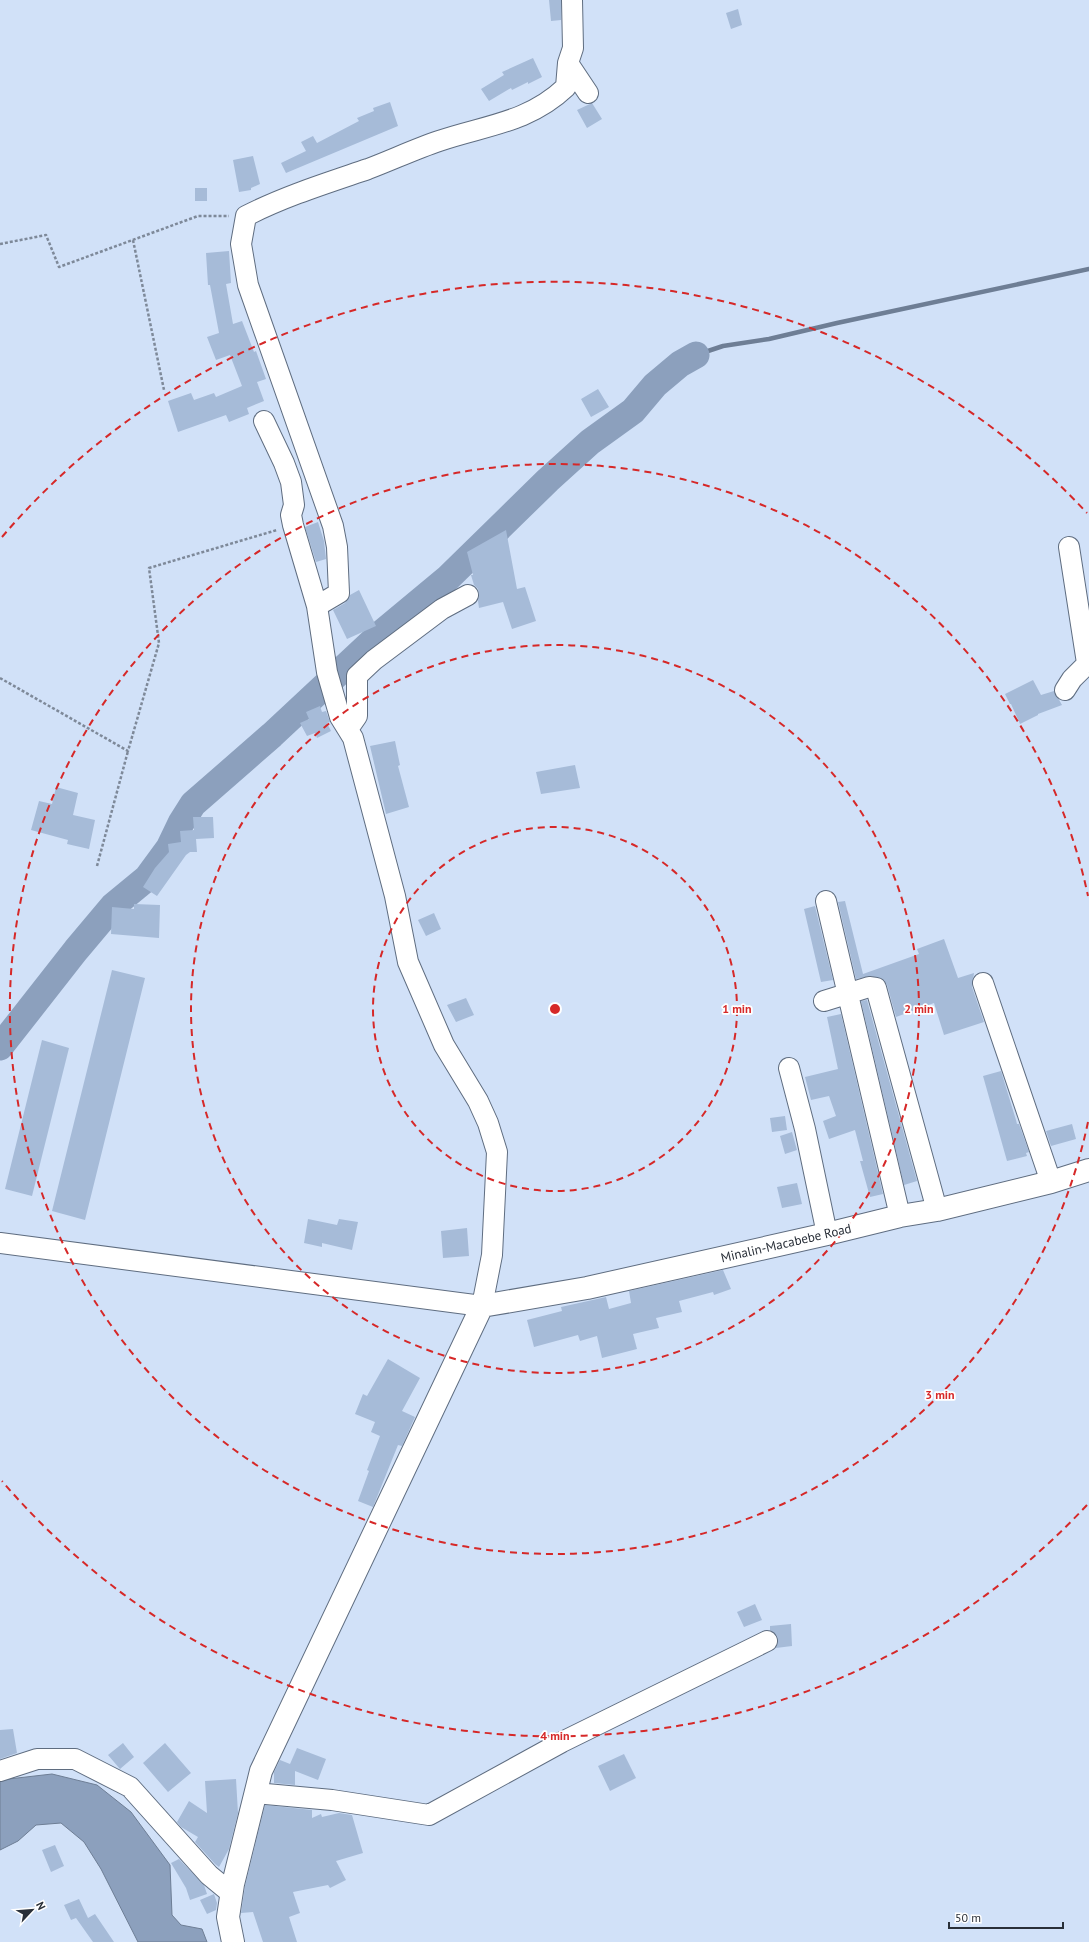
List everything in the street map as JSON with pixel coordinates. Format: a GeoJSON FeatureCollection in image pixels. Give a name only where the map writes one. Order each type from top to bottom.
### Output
{"type":"FeatureCollection","features":[{"type":"Feature","properties":{"kind":"main road","name":"Minalin-Macabebe Road"},"geometry":{"type":"LineString","coordinates":[[482,1306],[587,1288],[900,1216],[937,1210],[1051,1182],[1089,1170]]}},
{"type":"Feature","properties":{"kind":"main road"},"geometry":{"type":"LineString","coordinates":[[233,1942],[228,1917],[261,1771],[482,1306]]}},
{"type":"Feature","properties":{"kind":"street"},"geometry":{"type":"LineString","coordinates":[[317,606],[340,593],[337,547],[333,526],[248,285],[241,244],[246,216],[267,205],[388,162],[438,141],[491,128],[525,115],[553,99],[566,87],[568,63],[573,48],[572,0]]}},
{"type":"Feature","properties":{"kind":"street"},"geometry":{"type":"LineString","coordinates":[[568,63],[588,93]]}},
{"type":"Feature","properties":{"kind":"street"},"geometry":{"type":"LineString","coordinates":[[0,1243],[482,1306],[492,1255],[497,1152],[486,1117],[444,1045],[408,962],[395,896],[353,738],[344,723],[327,672],[317,606],[291,515],[294,505],[291,482],[284,463],[264,421]]}},
{"type":"Feature","properties":{"kind":"street"},"geometry":{"type":"LineString","coordinates":[[1065,690],[1072,679],[1088,663],[1069,547]]}},
{"type":"Feature","properties":{"kind":"street"},"geometry":{"type":"LineString","coordinates":[[344,723],[357,716],[357,676],[374,660],[442,609],[468,595]]}},
{"type":"Feature","properties":{"kind":"street"},"geometry":{"type":"LineString","coordinates":[[826,901],[900,1216]]}},
{"type":"Feature","properties":{"kind":"street"},"geometry":{"type":"LineString","coordinates":[[984,983],[1051,1182]]}},
{"type":"Feature","properties":{"kind":"street"},"geometry":{"type":"LineString","coordinates":[[824,1001],[869,987],[876,988],[937,1210]]}},
{"type":"Feature","properties":{"kind":"street"},"geometry":{"type":"LineString","coordinates":[[789,1068],[805,1129],[827,1234]]}},
{"type":"Feature","properties":{"kind":"street"},"geometry":{"type":"LineString","coordinates":[[255,1793],[332,1800],[429,1815],[562,1742],[767,1641]]}},
{"type":"Feature","properties":{"kind":"street"},"geometry":{"type":"LineString","coordinates":[[0,1771],[37,1759],[75,1759],[130,1787],[209,1875],[232,1894]]}},
{"type":"Feature","properties":{"kind":"path"},"geometry":{"type":"LineString","coordinates":[[0,244],[46,235],[59,267],[198,216],[246,216]]}},
{"type":"Feature","properties":{"kind":"path"},"geometry":{"type":"LineString","coordinates":[[133,240],[164,390]]}},
{"type":"Feature","properties":{"kind":"path"},"geometry":{"type":"LineString","coordinates":[[97,866],[159,643],[149,568],[293,525]]}},
{"type":"Feature","properties":{"kind":"path"},"geometry":{"type":"LineString","coordinates":[[0,678],[128,751]]}},
{"type":"Feature","properties":{"kind":"water"},"geometry":{"type":"Polygon","coordinates":[[[52,1774],[97,1785],[131,1812],[170,1865],[172,1915],[181,1925],[202,1929],[207,1942],[138,1942],[101,1869],[84,1842],[61,1823],[36,1825],[18,1841],[0,1850],[0,1780],[52,1774]]]}},
{"type":"Feature","properties":{"kind":"building"},"geometry":{"type":"Polygon","coordinates":[[[549,0],[561,0],[561,20],[551,21],[549,0]]]}},
{"type":"Feature","properties":{"kind":"building"},"geometry":{"type":"Polygon","coordinates":[[[738,9],[742,25],[731,29],[726,13],[738,9]]]}},
{"type":"Feature","properties":{"kind":"building"},"geometry":{"type":"Polygon","coordinates":[[[533,58],[542,77],[512,90],[511,88],[489,101],[481,89],[504,75],[502,72],[533,58]]]}},
{"type":"Feature","properties":{"kind":"building"},"geometry":{"type":"Polygon","coordinates":[[[390,102],[398,126],[286,173],[281,163],[306,151],[301,142],[313,136],[317,143],[359,121],[357,118],[374,111],[373,108],[390,102]]]}},
{"type":"Feature","properties":{"kind":"building"},"geometry":{"type":"Polygon","coordinates":[[[592,103],[602,119],[587,128],[577,110],[592,103]]]}},
{"type":"Feature","properties":{"kind":"building"},"geometry":{"type":"Polygon","coordinates":[[[253,156],[260,184],[251,188],[251,190],[239,192],[233,160],[253,156]]]}},
{"type":"Feature","properties":{"kind":"building"},"geometry":{"type":"Polygon","coordinates":[[[195,188],[207,188],[207,201],[195,201],[195,188]]]}},
{"type":"Feature","properties":{"kind":"building"},"geometry":{"type":"Polygon","coordinates":[[[229,251],[231,283],[226,284],[233,324],[242,321],[254,352],[256,351],[266,379],[257,382],[264,401],[247,408],[249,414],[229,422],[226,415],[178,432],[168,401],[191,393],[194,400],[214,393],[216,397],[242,386],[230,355],[216,360],[207,337],[219,333],[210,285],[208,285],[206,253],[229,251]]]}},
{"type":"Feature","properties":{"kind":"building"},"geometry":{"type":"Polygon","coordinates":[[[598,389],[609,407],[591,417],[581,399],[598,389]]]}},
{"type":"Feature","properties":{"kind":"building"},"geometry":{"type":"Polygon","coordinates":[[[318,522],[324,541],[326,559],[316,562],[305,527],[318,522]]]}},
{"type":"Feature","properties":{"kind":"building"},"geometry":{"type":"Polygon","coordinates":[[[506,530],[517,589],[525,587],[536,621],[512,629],[503,602],[479,608],[478,589],[474,585],[471,575],[473,575],[467,552],[506,530]]]}},
{"type":"Feature","properties":{"kind":"building"},"geometry":{"type":"Polygon","coordinates":[[[359,590],[376,626],[347,639],[333,610],[345,603],[350,595],[359,590]]]}},
{"type":"Feature","properties":{"kind":"building"},"geometry":{"type":"Polygon","coordinates":[[[1033,680],[1041,695],[1054,691],[1062,705],[1038,714],[1020,724],[1005,694],[1033,680]]]}},
{"type":"Feature","properties":{"kind":"building"},"geometry":{"type":"Polygon","coordinates":[[[320,706],[322,712],[326,711],[330,722],[327,723],[331,731],[317,738],[315,733],[307,736],[300,723],[309,719],[306,712],[320,706]]]}},
{"type":"Feature","properties":{"kind":"building"},"geometry":{"type":"Polygon","coordinates":[[[395,741],[400,765],[398,766],[409,807],[386,814],[370,746],[395,741]]]}},
{"type":"Feature","properties":{"kind":"building"},"geometry":{"type":"Polygon","coordinates":[[[575,765],[580,788],[541,794],[536,772],[575,765]]]}},
{"type":"Feature","properties":{"kind":"building"},"geometry":{"type":"Polygon","coordinates":[[[56,787],[78,793],[73,815],[95,820],[89,849],[67,844],[68,840],[31,830],[39,801],[52,804],[56,787]]]}},
{"type":"Feature","properties":{"kind":"building"},"geometry":{"type":"Polygon","coordinates":[[[193,817],[213,817],[214,838],[196,839],[197,852],[190,852],[186,855],[157,896],[143,887],[155,868],[169,852],[168,844],[181,842],[180,831],[194,830],[193,817]]]}},
{"type":"Feature","properties":{"kind":"building"},"geometry":{"type":"Polygon","coordinates":[[[845,901],[863,974],[919,954],[917,949],[944,939],[958,978],[974,973],[972,987],[984,1022],[944,1035],[934,1003],[896,1017],[887,985],[884,980],[870,976],[856,979],[838,902],[845,901]]]}},
{"type":"Feature","properties":{"kind":"building"},"geometry":{"type":"Polygon","coordinates":[[[134,904],[160,905],[159,938],[111,934],[112,907],[134,909],[134,904]]]}},
{"type":"Feature","properties":{"kind":"building"},"geometry":{"type":"Polygon","coordinates":[[[815,906],[833,980],[821,982],[804,909],[815,906]]]}},
{"type":"Feature","properties":{"kind":"building"},"geometry":{"type":"Polygon","coordinates":[[[434,913],[441,929],[426,936],[418,920],[434,913]]]}},
{"type":"Feature","properties":{"kind":"building"},"geometry":{"type":"Polygon","coordinates":[[[112,970],[145,978],[85,1220],[52,1211],[112,970]]]}},
{"type":"Feature","properties":{"kind":"building"},"geometry":{"type":"Polygon","coordinates":[[[466,998],[474,1015],[456,1022],[447,1005],[466,998]]]}},
{"type":"Feature","properties":{"kind":"building"},"geometry":{"type":"Polygon","coordinates":[[[867,1000],[917,1181],[904,1185],[861,1001],[867,1000]]]}},
{"type":"Feature","properties":{"kind":"building"},"geometry":{"type":"Polygon","coordinates":[[[841,1014],[883,1194],[870,1197],[860,1161],[863,1161],[855,1130],[829,1139],[823,1121],[836,1116],[829,1096],[811,1100],[805,1077],[838,1069],[827,1017],[841,1014]]]}},
{"type":"Feature","properties":{"kind":"building"},"geometry":{"type":"Polygon","coordinates":[[[42,1040],[69,1048],[32,1196],[5,1189],[42,1040]]]}},
{"type":"Feature","properties":{"kind":"building"},"geometry":{"type":"Polygon","coordinates":[[[1001,1071],[1017,1124],[1019,1124],[1029,1152],[1026,1153],[1027,1156],[1007,1161],[983,1076],[1001,1071]]]}},
{"type":"Feature","properties":{"kind":"building"},"geometry":{"type":"Polygon","coordinates":[[[785,1116],[787,1130],[772,1132],[770,1118],[785,1116]]]}},
{"type":"Feature","properties":{"kind":"building"},"geometry":{"type":"Polygon","coordinates":[[[1072,1124],[1076,1139],[1051,1146],[1046,1131],[1072,1124]]]}},
{"type":"Feature","properties":{"kind":"building"},"geometry":{"type":"Polygon","coordinates":[[[792,1132],[797,1150],[785,1154],[780,1136],[792,1132]]]}},
{"type":"Feature","properties":{"kind":"building"},"geometry":{"type":"Polygon","coordinates":[[[797,1183],[802,1204],[782,1208],[777,1187],[797,1183]]]}},
{"type":"Feature","properties":{"kind":"building"},"geometry":{"type":"Polygon","coordinates":[[[308,1219],[337,1225],[339,1219],[358,1222],[352,1250],[322,1243],[322,1247],[304,1243],[308,1219]]]}},
{"type":"Feature","properties":{"kind":"building"},"geometry":{"type":"Polygon","coordinates":[[[467,1228],[469,1256],[443,1258],[441,1231],[467,1228]]]}},
{"type":"Feature","properties":{"kind":"building"},"geometry":{"type":"Polygon","coordinates":[[[723,1270],[731,1289],[714,1295],[713,1292],[679,1301],[682,1312],[656,1318],[659,1328],[633,1334],[637,1349],[602,1358],[597,1336],[580,1341],[578,1335],[534,1347],[527,1320],[562,1311],[561,1307],[606,1297],[609,1309],[631,1303],[629,1291],[723,1270]]]}},
{"type":"Feature","properties":{"kind":"building"},"geometry":{"type":"Polygon","coordinates":[[[388,1359],[420,1378],[402,1411],[415,1417],[402,1446],[398,1445],[373,1507],[358,1501],[369,1471],[367,1470],[380,1436],[371,1432],[375,1422],[355,1414],[363,1394],[367,1396],[388,1359]]]}},
{"type":"Feature","properties":{"kind":"building"},"geometry":{"type":"Polygon","coordinates":[[[755,1604],[762,1620],[744,1627],[737,1612],[755,1604]]]}},
{"type":"Feature","properties":{"kind":"building"},"geometry":{"type":"Polygon","coordinates":[[[791,1624],[792,1646],[776,1648],[778,1642],[777,1636],[770,1630],[770,1626],[791,1624]]]}},
{"type":"Feature","properties":{"kind":"building"},"geometry":{"type":"Polygon","coordinates":[[[13,1729],[17,1753],[0,1759],[0,1730],[13,1729]]]}},
{"type":"Feature","properties":{"kind":"building"},"geometry":{"type":"Polygon","coordinates":[[[123,1743],[134,1757],[120,1769],[108,1755],[123,1743]]]}},
{"type":"Feature","properties":{"kind":"building"},"geometry":{"type":"Polygon","coordinates":[[[165,1743],[191,1773],[168,1792],[143,1763],[165,1743]]]}},
{"type":"Feature","properties":{"kind":"building"},"geometry":{"type":"Polygon","coordinates":[[[297,1748],[326,1759],[318,1780],[295,1771],[295,1785],[274,1783],[274,1772],[280,1760],[290,1764],[297,1748]]]}},
{"type":"Feature","properties":{"kind":"building"},"geometry":{"type":"Polygon","coordinates":[[[624,1754],[636,1778],[610,1791],[598,1766],[624,1754]]]}},
{"type":"Feature","properties":{"kind":"building"},"geometry":{"type":"Polygon","coordinates":[[[236,1779],[238,1813],[229,1849],[219,1867],[195,1842],[198,1837],[181,1827],[177,1822],[189,1801],[207,1813],[205,1781],[236,1779]]]}},
{"type":"Feature","properties":{"kind":"building"},"geometry":{"type":"Polygon","coordinates":[[[265,1805],[312,1810],[312,1818],[321,1814],[322,1817],[339,1813],[352,1815],[363,1853],[336,1861],[346,1880],[330,1888],[328,1885],[293,1892],[300,1913],[289,1917],[297,1942],[263,1942],[253,1912],[241,1913],[245,1886],[265,1805]]]}},
{"type":"Feature","properties":{"kind":"building"},"geometry":{"type":"Polygon","coordinates":[[[55,1845],[64,1866],[51,1872],[42,1850],[55,1845]]]}},
{"type":"Feature","properties":{"kind":"building"},"geometry":{"type":"Polygon","coordinates":[[[179,1859],[204,1885],[207,1894],[190,1900],[186,1888],[171,1863],[179,1859]]]}},
{"type":"Feature","properties":{"kind":"building"},"geometry":{"type":"Polygon","coordinates":[[[214,1894],[217,1903],[216,1910],[207,1914],[200,1900],[214,1894]]]}},
{"type":"Feature","properties":{"kind":"building"},"geometry":{"type":"Polygon","coordinates":[[[79,1899],[88,1918],[95,1914],[114,1942],[93,1942],[76,1918],[71,1920],[64,1905],[79,1899]]]}},
{"type":"Feature","properties":{"kind":"waterway"},"geometry":{"type":"LineString","coordinates":[[696,355],[723,346],[769,339],[1089,269]]}},
{"type":"Feature","properties":{"kind":"waterway"},"geometry":{"type":"LineString","coordinates":[[0,1047],[76,950],[113,906],[147,878],[169,848],[181,823],[193,804],[272,735],[377,637],[448,578],[548,480],[590,442],[633,411],[655,385],[680,364],[696,355]]}}]}
